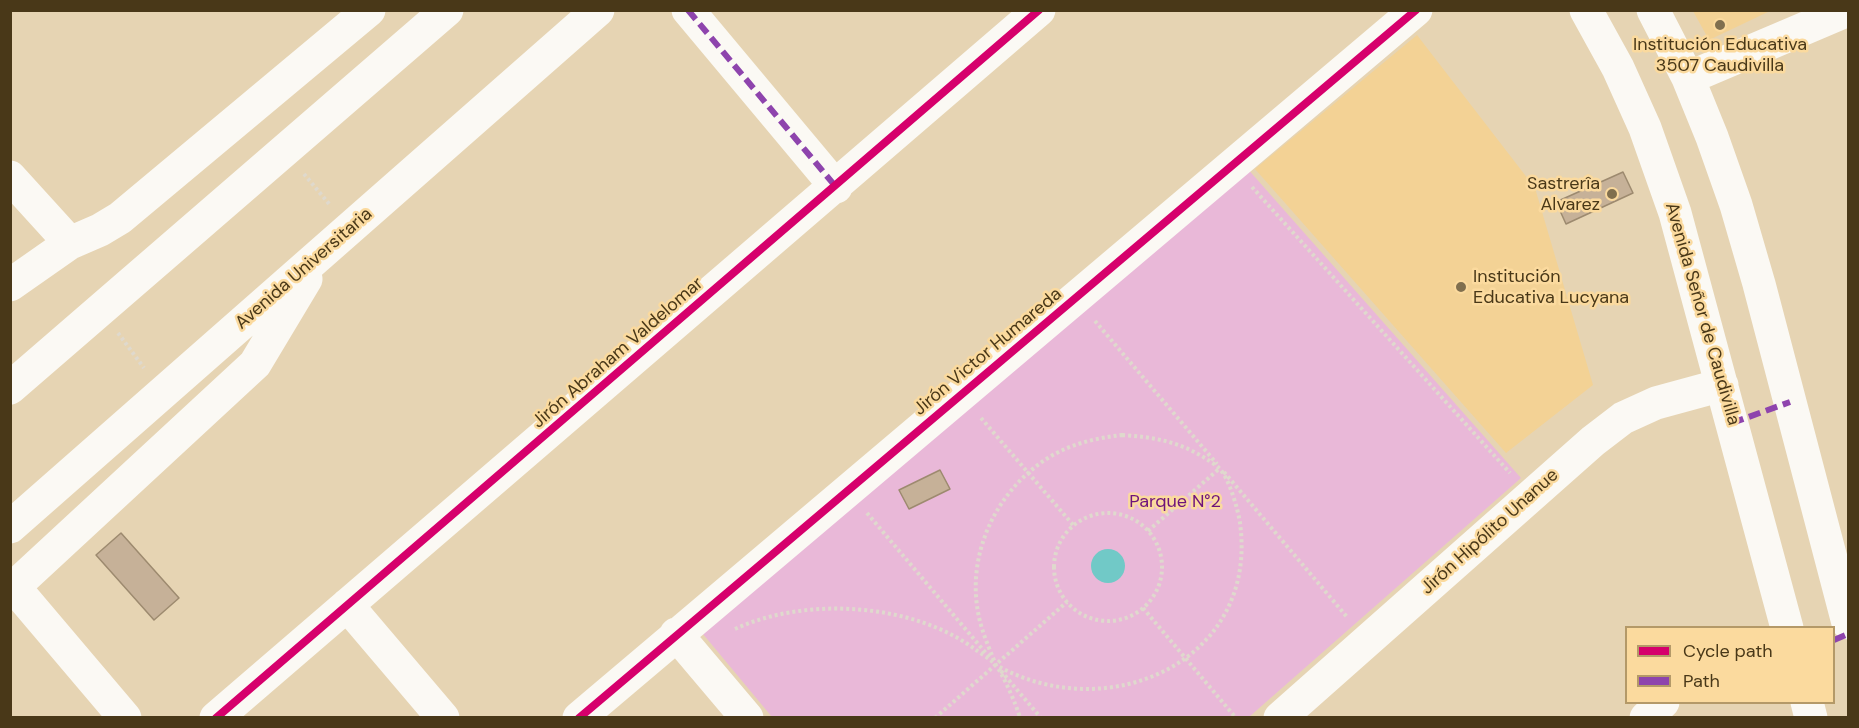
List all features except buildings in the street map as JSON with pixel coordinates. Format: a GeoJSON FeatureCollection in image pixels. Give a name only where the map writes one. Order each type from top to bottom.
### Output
{"type":"FeatureCollection","features":[{"type":"Feature","properties":{"kind":"street"},"geometry":{"type":"LineString","coordinates":[[10,285],[70,243],[120,218],[369,10]]}},
{"type":"Feature","properties":{"kind":"street"},"geometry":{"type":"LineString","coordinates":[[10,388],[447,10]]}},
{"type":"Feature","properties":{"kind":"street","name":"Avenida Universitaria"},"geometry":{"type":"LineString","coordinates":[[10,527],[598,10]]}},
{"type":"Feature","properties":{"kind":"street"},"geometry":{"type":"LineString","coordinates":[[688,10],[836,187]]}},
{"type":"Feature","properties":{"kind":"street","name":"Jirón Abraham Valdelomar"},"geometry":{"type":"LineString","coordinates":[[216,717],[836,187],[1039,10]]}},
{"type":"Feature","properties":{"kind":"street","name":"Jirón Victor Humareda"},"geometry":{"type":"LineString","coordinates":[[579,717],[683,643],[961,394],[1416,10]]}},
{"type":"Feature","properties":{"kind":"street","name":"Avenida Señor de Caudivilla"},"geometry":{"type":"LineString","coordinates":[[1586,10],[1617,68],[1652,149],[1675,213],[1722,385],[1776,623]]}},
{"type":"Feature","properties":{"kind":"street"},"geometry":{"type":"LineString","coordinates":[[1653,10],[1688,78],[1712,137],[1739,216],[1848,623]]}},
{"type":"Feature","properties":{"kind":"street"},"geometry":{"type":"LineString","coordinates":[[1688,78],[1848,10]]}},
{"type":"Feature","properties":{"kind":"street"},"geometry":{"type":"LineString","coordinates":[[10,177],[70,243]]}},
{"type":"Feature","properties":{"kind":"street"},"geometry":{"type":"LineString","coordinates":[[125,717],[12,589],[255,364],[323,252]]}},
{"type":"Feature","properties":{"kind":"street","name":"Jirón Hipólito Unanue"},"geometry":{"type":"LineString","coordinates":[[1280,717],[1593,441],[1623,418],[1656,403],[1722,385]]}},
{"type":"Feature","properties":{"kind":"street"},"geometry":{"type":"LineString","coordinates":[[347,605],[443,717]]}},
{"type":"Feature","properties":{"kind":"street"},"geometry":{"type":"LineString","coordinates":[[683,643],[747,717]]}},
{"type":"Feature","properties":{"kind":"street"},"geometry":{"type":"LineString","coordinates":[[1646,717],[1661,704]]}},
{"type":"Feature","properties":{"kind":"path"},"geometry":{"type":"LineString","coordinates":[[285,150],[349,229]]}},
{"type":"Feature","properties":{"kind":"path"},"geometry":{"type":"LineString","coordinates":[[1250,185],[1515,478]]}},
{"type":"Feature","properties":{"kind":"path"},"geometry":{"type":"LineString","coordinates":[[1075,298],[1367,641]]}},
{"type":"Feature","properties":{"kind":"path"},"geometry":{"type":"LineString","coordinates":[[101,310],[162,393]]}},
{"type":"Feature","properties":{"kind":"path"},"geometry":{"type":"LineString","coordinates":[[961,394],[1074,526]]}},
{"type":"Feature","properties":{"kind":"path"},"geometry":{"type":"LineString","coordinates":[[1020,717],[996,665],[978,612],[976,586],[978,561],[984,536],[1010,491],[1028,472],[1048,457],[1096,438],[1122,435],[1148,436],[1194,451],[1220,468],[1232,494],[1239,517],[1242,541],[1241,567],[1236,592],[1226,616],[1212,637],[1182,667]]}},
{"type":"Feature","properties":{"kind":"path"},"geometry":{"type":"LineString","coordinates":[[1148,531],[1220,468]]}},
{"type":"Feature","properties":{"kind":"path"},"geometry":{"type":"LineString","coordinates":[[864,510],[1041,717]]}},
{"type":"Feature","properties":{"kind":"path"},"geometry":{"type":"LineString","coordinates":[[1098,514],[1117,514],[1135,520],[1148,531],[1158,546],[1162,563],[1161,580],[1155,596],[1129,618],[1113,621],[1095,620],[1079,614],[1067,602],[1057,586],[1054,567],[1057,549],[1066,533],[1080,520],[1098,514]]}},
{"type":"Feature","properties":{"kind":"path"},"geometry":{"type":"LineString","coordinates":[[935,717],[1067,602]]}},
{"type":"Feature","properties":{"kind":"path"},"geometry":{"type":"LineString","coordinates":[[683,643],[779,614],[825,608],[872,610],[917,620],[960,638],[996,665],[1027,684],[1043,690]]}},
{"type":"Feature","properties":{"kind":"path"},"geometry":{"type":"LineString","coordinates":[[1143,608],[1236,717]]}},
{"type":"Feature","properties":{"kind":"shaded area","name":"Institución Educativa 3507 Caudivilla"},"geometry":{"type":"Polygon","coordinates":[[[1693,11],[1770,11],[1709,40],[1693,11]]]}},
{"type":"Feature","properties":{"kind":"shaded area","name":"Institución Educativa Lucyana"},"geometry":{"type":"Polygon","coordinates":[[[1417,35],[1535,188],[1593,385],[1506,453],[1255,169],[1417,35]]]}},
{"type":"Feature","properties":{"kind":"green space","name":"Parque N°2"},"geometry":{"type":"Polygon","coordinates":[[[1246,167],[1521,478],[1249,717],[772,717],[698,628],[1246,167]]]}},
{"type":"Feature","properties":{"kind":"water"},"geometry":{"type":"Polygon","coordinates":[[[1108,549],[1120,554],[1125,566],[1120,578],[1108,583],[1096,578],[1091,566],[1096,554],[1108,549]]]}},
{"type":"Feature","properties":{"kind":"marked path"},"geometry":{"type":"LineString","coordinates":[[688,10],[836,187]]}},
{"type":"Feature","properties":{"kind":"marked path"},"geometry":{"type":"LineString","coordinates":[[1732,423],[1790,402]]}},
{"type":"Feature","properties":{"kind":"marked path"},"geometry":{"type":"LineString","coordinates":[[1835,640],[1848,634]]}},
{"type":"Feature","properties":{"kind":"cycle path"},"geometry":{"type":"LineString","coordinates":[[216,718],[1039,10]]}},
{"type":"Feature","properties":{"kind":"cycle path"},"geometry":{"type":"LineString","coordinates":[[579,718],[1416,10]]}},
{"type":"Feature","properties":{"kind":"place","name":"Institución Educativa 3507 Caudivilla"},"geometry":{"type":"Point","coordinates":[1720,25]}},
{"type":"Feature","properties":{"kind":"place","name":"Sastrerîa Alvarez"},"geometry":{"type":"Point","coordinates":[1612,194]}},
{"type":"Feature","properties":{"kind":"place","name":"Institución Educativa Lucyana"},"geometry":{"type":"Point","coordinates":[1461,287]}}]}
